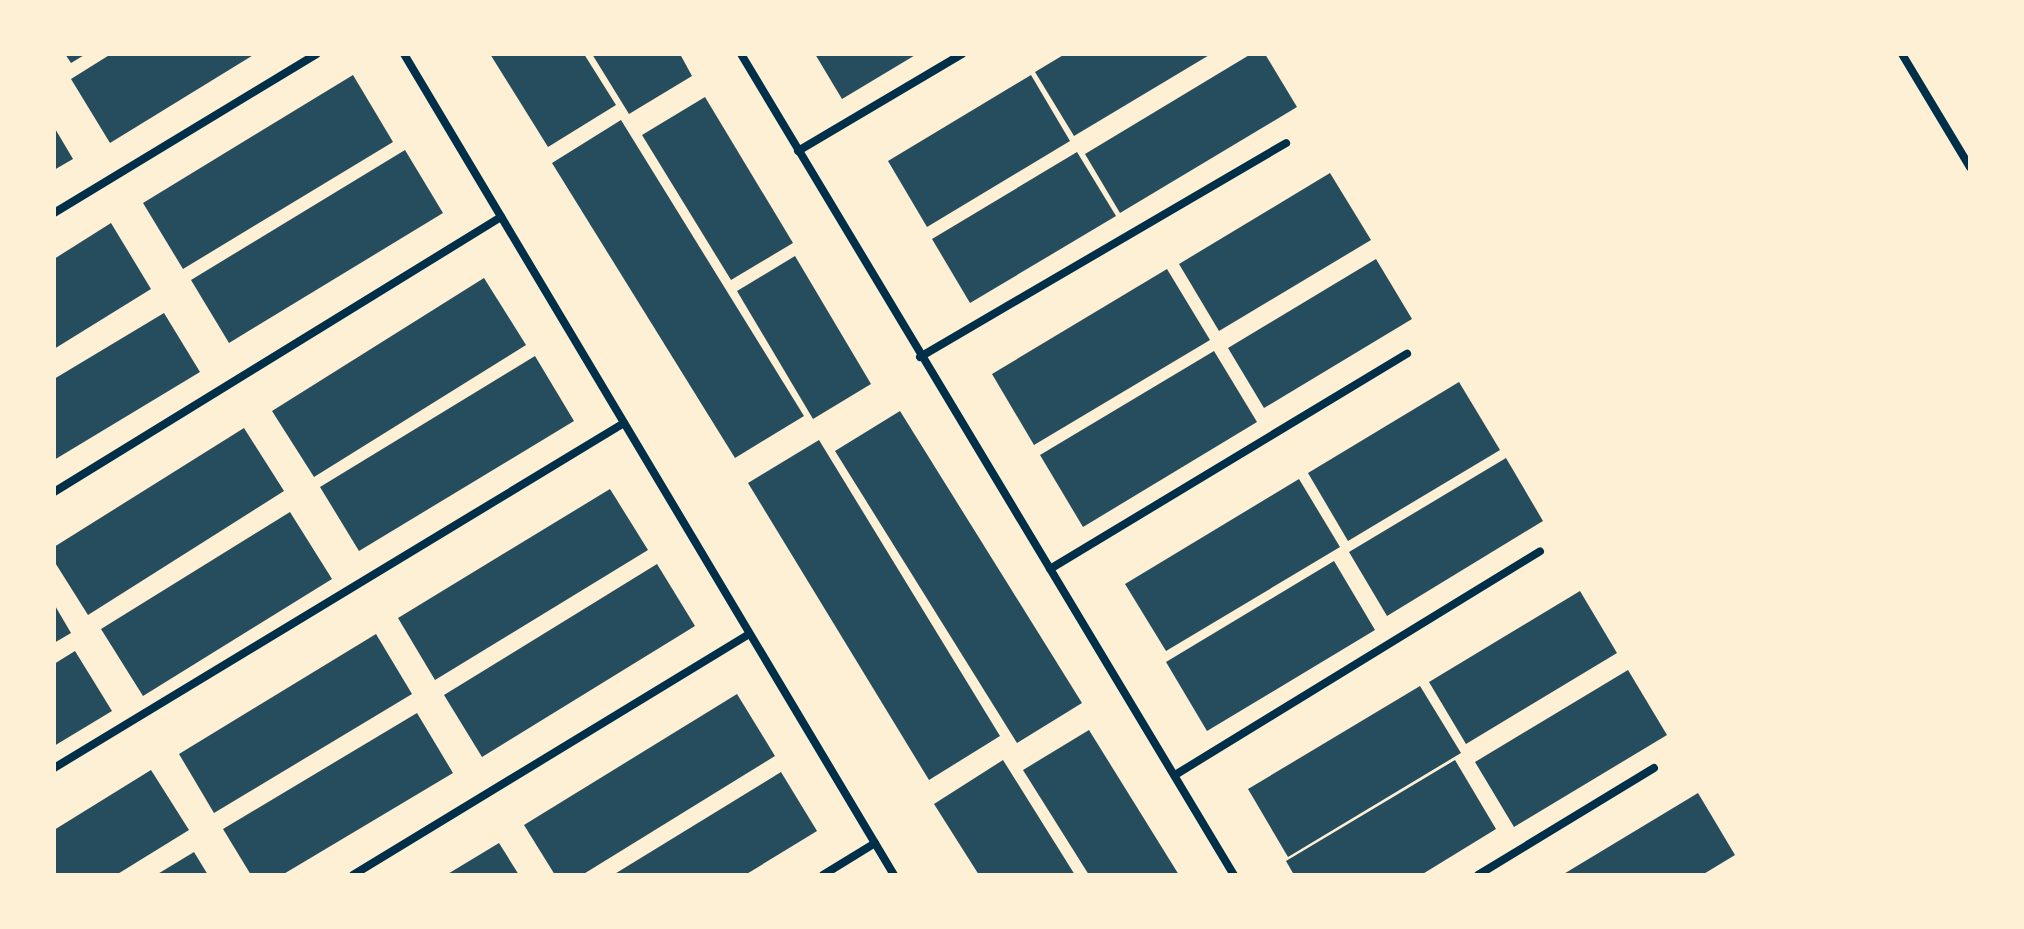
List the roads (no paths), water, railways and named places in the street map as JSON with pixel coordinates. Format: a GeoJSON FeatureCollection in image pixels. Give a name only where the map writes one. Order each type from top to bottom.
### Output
{"type":"FeatureCollection","features":[{"type":"Feature","properties":{"kind":"street"},"geometry":{"type":"LineString","coordinates":[[54,213],[317,54]]}},
{"type":"Feature","properties":{"kind":"street"},"geometry":{"type":"LineString","coordinates":[[404,54],[894,875]]}},
{"type":"Feature","properties":{"kind":"street"},"geometry":{"type":"LineString","coordinates":[[741,54],[920,357],[1234,875]]}},
{"type":"Feature","properties":{"kind":"street"},"geometry":{"type":"LineString","coordinates":[[798,151],[962,54]]}},
{"type":"Feature","properties":{"kind":"street"},"geometry":{"type":"LineString","coordinates":[[1902,54],[1970,167]]}},
{"type":"Feature","properties":{"kind":"street"},"geometry":{"type":"LineString","coordinates":[[920,357],[1286,143]]}},
{"type":"Feature","properties":{"kind":"street"},"geometry":{"type":"LineString","coordinates":[[54,492],[501,217]]}},
{"type":"Feature","properties":{"kind":"street"},"geometry":{"type":"LineString","coordinates":[[1050,569],[1407,354]]}},
{"type":"Feature","properties":{"kind":"street"},"geometry":{"type":"LineString","coordinates":[[54,768],[624,423]]}},
{"type":"Feature","properties":{"kind":"street"},"geometry":{"type":"LineString","coordinates":[[1175,775],[1540,551]]}},
{"type":"Feature","properties":{"kind":"street"},"geometry":{"type":"LineString","coordinates":[[353,875],[749,634]]}},
{"type":"Feature","properties":{"kind":"street"},"geometry":{"type":"LineString","coordinates":[[1478,875],[1654,768]]}},
{"type":"Feature","properties":{"kind":"street"},"geometry":{"type":"LineString","coordinates":[[823,875],[875,843]]}}]}
